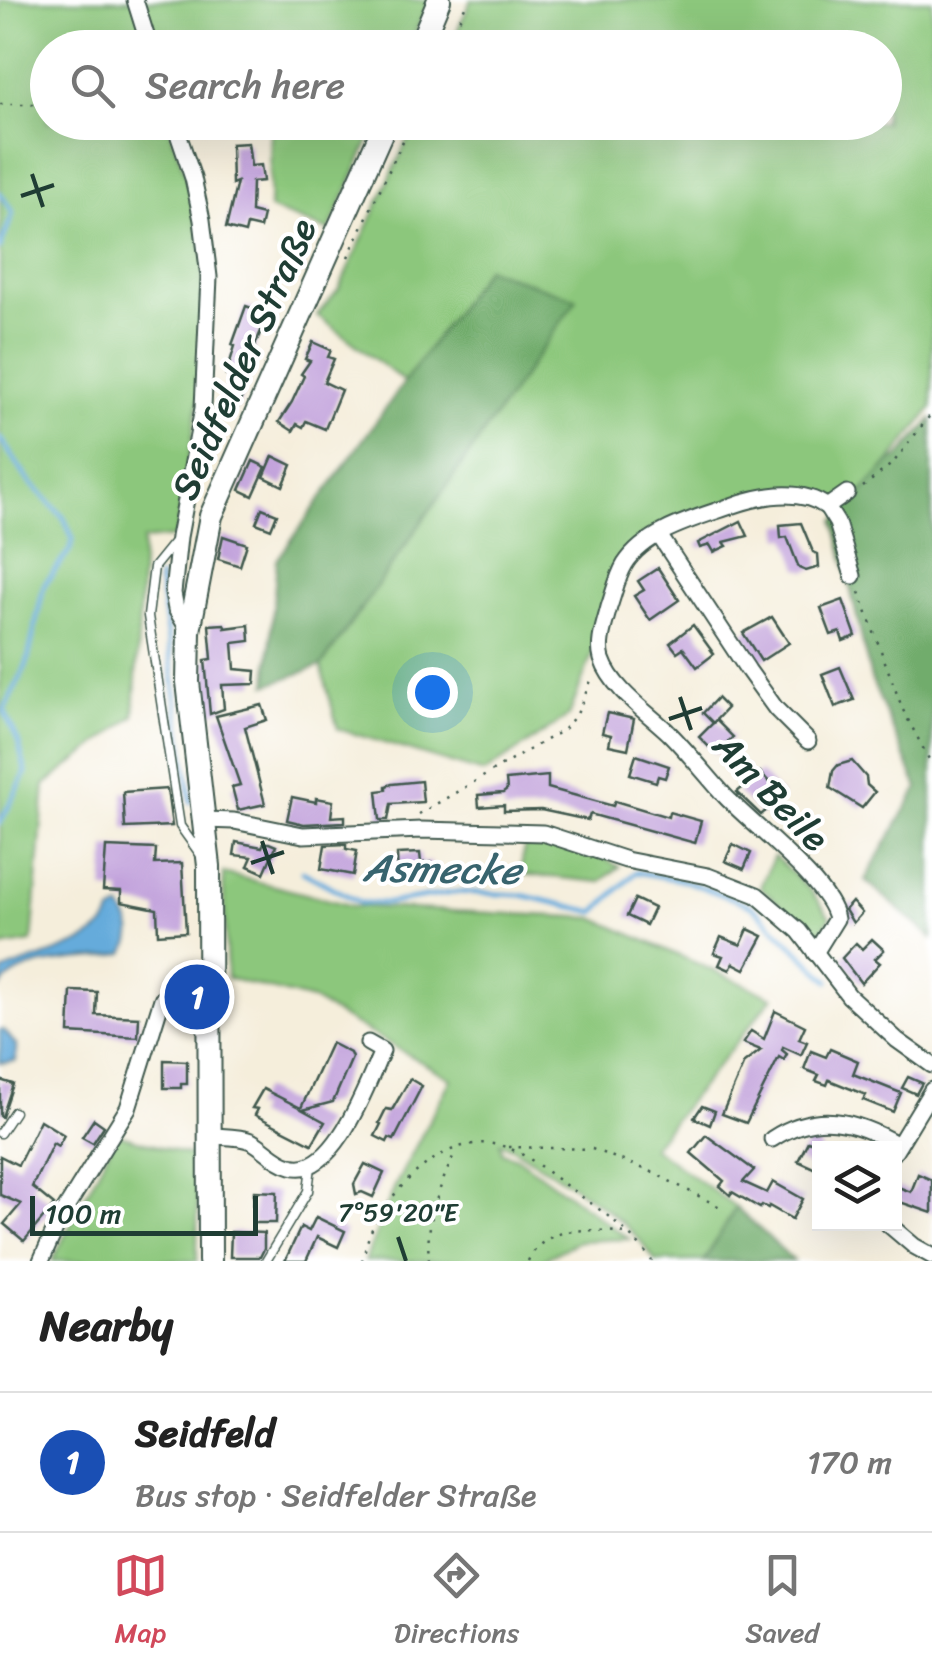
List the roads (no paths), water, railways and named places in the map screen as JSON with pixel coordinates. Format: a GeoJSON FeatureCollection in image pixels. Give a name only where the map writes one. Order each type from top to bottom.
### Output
{"type":"FeatureCollection","features":[{"type":"Feature","properties":{"kind":"main road"},"geometry":{"type":"LineString","coordinates":[[426,30],[440,0]]}},
{"type":"Feature","properties":{"kind":"main road","name":"Seidfelder Straße"},"geometry":{"type":"LineString","coordinates":[[210,1261],[208,866],[188,682],[188,630],[211,516],[378,140]]}},
{"type":"Feature","properties":{"kind":"street"},"geometry":{"type":"LineString","coordinates":[[136,0],[145,30]]}},
{"type":"Feature","properties":{"kind":"street","name":"Seidfelder Straße"},"geometry":{"type":"LineString","coordinates":[[180,140],[193,178],[209,277],[203,408],[179,537],[173,593],[176,609],[188,630]]}},
{"type":"Feature","properties":{"kind":"street"},"geometry":{"type":"LineString","coordinates":[[826,506],[848,493]]}},
{"type":"Feature","properties":{"kind":"street"},"geometry":{"type":"LineString","coordinates":[[659,535],[756,498],[808,498],[826,506],[837,524],[853,576]]}},
{"type":"Feature","properties":{"kind":"street","name":"Am Beile"},"geometry":{"type":"LineString","coordinates":[[808,742],[776,709],[659,535],[642,545],[624,566],[601,635],[602,659],[611,676],[834,908],[836,919],[815,953]]}},
{"type":"Feature","properties":{"kind":"street"},"geometry":{"type":"LineString","coordinates":[[204,820],[234,821],[303,835],[390,831],[543,834],[626,860],[708,876],[757,895],[800,931],[849,996],[897,1040],[932,1065]]}},
{"type":"Feature","properties":{"kind":"street"},"geometry":{"type":"LineString","coordinates":[[41,1261],[62,1216],[128,1108],[162,999]]}},
{"type":"Feature","properties":{"kind":"street"},"geometry":{"type":"LineString","coordinates":[[212,1136],[244,1139],[290,1166],[312,1166],[330,1151],[382,1051],[368,1044]]}},
{"type":"Feature","properties":{"kind":"street"},"geometry":{"type":"LineString","coordinates":[[901,1141],[932,1090]]}},
{"type":"Feature","properties":{"kind":"street"},"geometry":{"type":"LineString","coordinates":[[772,1139],[789,1128],[838,1121],[860,1125],[884,1141]]}},
{"type":"Feature","properties":{"kind":"street"},"geometry":{"type":"LineString","coordinates":[[896,1231],[932,1256]]}},
{"type":"Feature","properties":{"kind":"lane"},"geometry":{"type":"LineString","coordinates":[[179,537],[154,567],[148,616],[180,826],[208,866]]}},
{"type":"Feature","properties":{"kind":"lane"},"geometry":{"type":"LineString","coordinates":[[0,1133],[14,1112]]}},
{"type":"Feature","properties":{"kind":"lane"},"geometry":{"type":"LineString","coordinates":[[266,1261],[308,1191],[312,1166]]}},
{"type":"Feature","properties":{"kind":"water"},"geometry":{"type":"Polygon","coordinates":[[[121,908],[131,931],[124,953],[39,965],[10,978],[0,989],[3,972],[81,942],[121,908]]]}},
{"type":"Feature","properties":{"kind":"water"},"geometry":{"type":"Polygon","coordinates":[[[0,1030],[16,1045],[16,1061],[0,1063],[0,1030]]]}},
{"type":"Feature","properties":{"kind":"waterway"},"geometry":{"type":"LineString","coordinates":[[0,193],[13,213],[0,248]]}},
{"type":"Feature","properties":{"kind":"waterway"},"geometry":{"type":"LineString","coordinates":[[0,438],[28,480],[64,518],[73,539],[70,550],[44,585],[27,664],[4,710],[26,773],[0,823]]}},
{"type":"Feature","properties":{"kind":"waterway","name":"Asmecke"},"geometry":{"type":"LineString","coordinates":[[159,578],[191,802]]}},
{"type":"Feature","properties":{"kind":"waterway","name":"Asmecke"},"geometry":{"type":"LineString","coordinates":[[303,872],[361,903],[389,903],[458,892],[521,895],[595,912],[636,872],[685,881],[752,906],[829,981]]}},
{"type":"Feature","properties":{"kind":"waterway","name":"Asmecke"},"geometry":{"type":"LineString","coordinates":[[886,1039],[917,1067]]}},
{"type":"Feature","properties":{"kind":"place","name":"Seidfeld"},"geometry":{"type":"Point","coordinates":[197,997]}}]}
